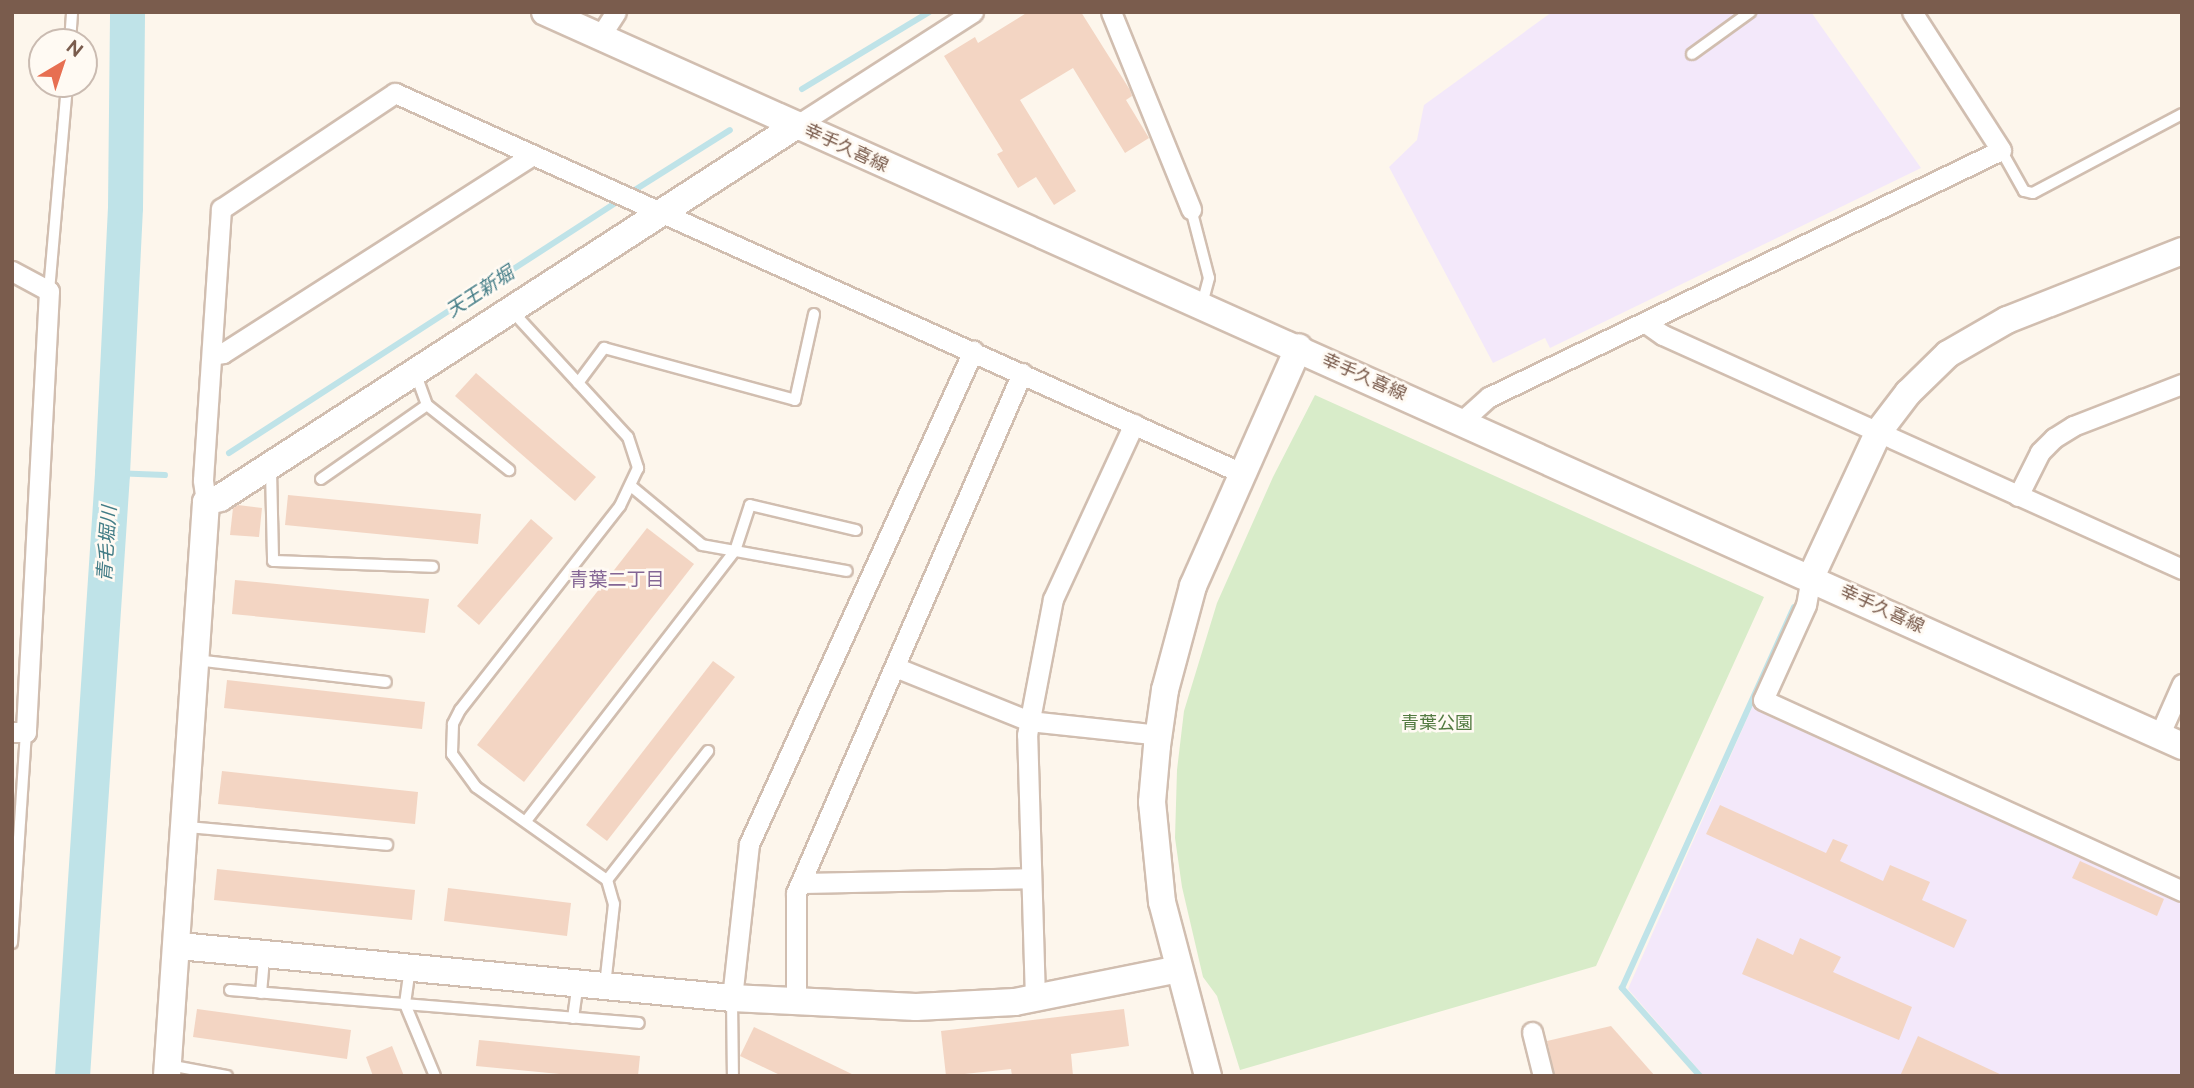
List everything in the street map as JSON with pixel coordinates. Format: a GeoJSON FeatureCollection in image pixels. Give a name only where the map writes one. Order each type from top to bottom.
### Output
{"type":"FeatureCollection","features":[{"type":"Feature","properties":{"kind":"street","name":"幸手久喜線"},"geometry":{"type":"LineString","coordinates":[[545,12],[956,200],[1299,347],[2170,741]]}},
{"type":"Feature","properties":{"kind":"street"},"geometry":{"type":"LineString","coordinates":[[599,38],[617,12]]}},
{"type":"Feature","properties":{"kind":"street"},"geometry":{"type":"LineString","coordinates":[[206,502],[220,498],[512,311],[653,211],[797,125],[974,12]]}},
{"type":"Feature","properties":{"kind":"street"},"geometry":{"type":"LineString","coordinates":[[1111,12],[1191,209]]}},
{"type":"Feature","properties":{"kind":"street"},"geometry":{"type":"LineString","coordinates":[[1462,421],[1489,397],[1647,324],[2001,150],[1912,12]]}},
{"type":"Feature","properties":{"kind":"street"},"geometry":{"type":"LineString","coordinates":[[167,1070],[179,946],[206,502],[203,480],[221,209],[395,93],[1244,474]]}},
{"type":"Feature","properties":{"kind":"street"},"geometry":{"type":"LineString","coordinates":[[212,355],[223,353],[533,155]]}},
{"type":"Feature","properties":{"kind":"street"},"geometry":{"type":"LineString","coordinates":[[2182,251],[1978,335],[1924,375],[1879,431],[1811,577],[1806,605],[1763,700],[2182,891]]}},
{"type":"Feature","properties":{"kind":"street"},"geometry":{"type":"LineString","coordinates":[[12,271],[49,291],[22,582],[19,732]]}},
{"type":"Feature","properties":{"kind":"street"},"geometry":{"type":"LineString","coordinates":[[1647,324],[1663,335],[2182,569]]}},
{"type":"Feature","properties":{"kind":"street"},"geometry":{"type":"LineString","coordinates":[[1208,1076],[1178,969],[1155,850],[1153,803],[1158,735],[1165,690],[1193,586],[1299,347]]}},
{"type":"Feature","properties":{"kind":"street"},"geometry":{"type":"LineString","coordinates":[[732,998],[749,844],[973,351]]}},
{"type":"Feature","properties":{"kind":"street"},"geometry":{"type":"LineString","coordinates":[[796,1001],[796,893],[1022,373]]}},
{"type":"Feature","properties":{"kind":"street"},"geometry":{"type":"LineString","coordinates":[[2018,496],[2040,452],[2054,438],[2073,426],[2182,384]]}},
{"type":"Feature","properties":{"kind":"street"},"geometry":{"type":"LineString","coordinates":[[1035,999],[1030,720],[1053,599],[1134,424]]}},
{"type":"Feature","properties":{"kind":"street"},"geometry":{"type":"LineString","coordinates":[[895,667],[1030,720],[1158,735]]}},
{"type":"Feature","properties":{"kind":"street"},"geometry":{"type":"LineString","coordinates":[[2170,741],[2182,684]]}},
{"type":"Feature","properties":{"kind":"street"},"geometry":{"type":"LineString","coordinates":[[801,883],[1031,878]]}},
{"type":"Feature","properties":{"kind":"street"},"geometry":{"type":"LineString","coordinates":[[179,946],[732,998],[969,1006],[1035,999],[1178,969]]}},
{"type":"Feature","properties":{"kind":"street"},"geometry":{"type":"LineString","coordinates":[[1532,1032],[1543,1076]]}},
{"type":"Feature","properties":{"kind":"lane"},"geometry":{"type":"LineString","coordinates":[[1692,54],[1750,12]]}},
{"type":"Feature","properties":{"kind":"lane"},"geometry":{"type":"LineString","coordinates":[[49,291],[65,98]]}},
{"type":"Feature","properties":{"kind":"lane"},"geometry":{"type":"LineString","coordinates":[[2001,150],[2024,191],[2033,193],[2182,114]]}},
{"type":"Feature","properties":{"kind":"lane"},"geometry":{"type":"LineString","coordinates":[[1191,209],[1209,278],[1202,305]]}},
{"type":"Feature","properties":{"kind":"lane"},"geometry":{"type":"LineString","coordinates":[[512,311],[628,437],[638,468],[631,486],[453,724],[452,754],[463,774],[607,880],[614,904],[605,985]]}},
{"type":"Feature","properties":{"kind":"lane"},"geometry":{"type":"LineString","coordinates":[[578,383],[604,348],[795,400],[814,314]]}},
{"type":"Feature","properties":{"kind":"lane"},"geometry":{"type":"LineString","coordinates":[[415,372],[427,405],[509,470]]}},
{"type":"Feature","properties":{"kind":"lane"},"geometry":{"type":"LineString","coordinates":[[321,479],[427,405]]}},
{"type":"Feature","properties":{"kind":"lane"},"geometry":{"type":"LineString","coordinates":[[271,464],[273,561],[433,567]]}},
{"type":"Feature","properties":{"kind":"lane"},"geometry":{"type":"LineString","coordinates":[[631,486],[702,545],[847,571]]}},
{"type":"Feature","properties":{"kind":"lane"},"geometry":{"type":"LineString","coordinates":[[526,821],[735,551],[750,505],[856,530]]}},
{"type":"Feature","properties":{"kind":"lane"},"geometry":{"type":"LineString","coordinates":[[196,660],[386,682]]}},
{"type":"Feature","properties":{"kind":"lane"},"geometry":{"type":"LineString","coordinates":[[12,943],[19,732]]}},
{"type":"Feature","properties":{"kind":"lane"},"geometry":{"type":"LineString","coordinates":[[607,880],[708,751]]}},
{"type":"Feature","properties":{"kind":"lane"},"geometry":{"type":"LineString","coordinates":[[186,827],[387,845]]}},
{"type":"Feature","properties":{"kind":"lane"},"geometry":{"type":"LineString","coordinates":[[261,993],[264,954]]}},
{"type":"Feature","properties":{"kind":"lane"},"geometry":{"type":"LineString","coordinates":[[411,967],[405,1004],[435,1076]]}},
{"type":"Feature","properties":{"kind":"lane"},"geometry":{"type":"LineString","coordinates":[[573,1018],[578,983]]}},
{"type":"Feature","properties":{"kind":"lane"},"geometry":{"type":"LineString","coordinates":[[230,990],[639,1023]]}},
{"type":"Feature","properties":{"kind":"lane"},"geometry":{"type":"LineString","coordinates":[[732,998],[733,1076]]}},
{"type":"Feature","properties":{"kind":"lane"},"geometry":{"type":"LineString","coordinates":[[167,1070],[224,1075]]}},
{"type":"Feature","properties":{"kind":"shaded area"},"geometry":{"type":"Polygon","coordinates":[[[1552,12],[1811,12],[1921,168],[1550,348],[1545,338],[1493,363],[1389,167],[1417,140],[1424,105],[1552,12]]]}},
{"type":"Feature","properties":{"kind":"shaded area"},"geometry":{"type":"Polygon","coordinates":[[[1753,705],[2182,897],[2182,1076],[1704,1076],[1628,989],[1753,705]]]}},
{"type":"Feature","properties":{"kind":"green space","name":"青葉公園"},"geometry":{"type":"Polygon","coordinates":[[[1315,395],[1764,597],[1596,966],[1240,1070],[1217,996],[1203,977],[1182,887],[1175,838],[1177,770],[1184,711],[1217,603],[1273,477],[1315,395]]]}},
{"type":"Feature","properties":{"kind":"building"},"geometry":{"type":"Polygon","coordinates":[[[1028,12],[1081,12],[1130,90],[1132,96],[1126,100],[1149,138],[1125,153],[1073,68],[1020,100],[1076,191],[1054,205],[1036,177],[1018,188],[997,154],[1003,151],[944,56],[975,37],[978,43],[1028,12]]]}},
{"type":"Feature","properties":{"kind":"building"},"geometry":{"type":"Polygon","coordinates":[[[476,373],[596,477],[575,501],[455,396],[476,373]]]}},
{"type":"Feature","properties":{"kind":"building"},"geometry":{"type":"Polygon","coordinates":[[[288,495],[481,514],[478,544],[285,525],[288,495]]]}},
{"type":"Feature","properties":{"kind":"building"},"geometry":{"type":"Polygon","coordinates":[[[238,505],[262,508],[259,537],[230,535],[233,508],[238,505]]]}},
{"type":"Feature","properties":{"kind":"building"},"geometry":{"type":"Polygon","coordinates":[[[531,519],[553,538],[479,625],[457,606],[531,519]]]}},
{"type":"Feature","properties":{"kind":"building"},"geometry":{"type":"Polygon","coordinates":[[[647,528],[694,564],[524,782],[477,745],[647,528]]]}},
{"type":"Feature","properties":{"kind":"building"},"geometry":{"type":"Polygon","coordinates":[[[235,580],[429,599],[425,633],[232,614],[235,580]]]}},
{"type":"Feature","properties":{"kind":"building"},"geometry":{"type":"Polygon","coordinates":[[[713,661],[735,677],[607,841],[586,825],[713,661]]]}},
{"type":"Feature","properties":{"kind":"building"},"geometry":{"type":"Polygon","coordinates":[[[227,680],[425,702],[422,729],[224,708],[227,680]]]}},
{"type":"Feature","properties":{"kind":"building"},"geometry":{"type":"Polygon","coordinates":[[[222,771],[418,792],[415,824],[218,804],[222,771]]]}},
{"type":"Feature","properties":{"kind":"building"},"geometry":{"type":"Polygon","coordinates":[[[1720,805],[1826,853],[1833,839],[1848,845],[1840,861],[1883,881],[1890,865],[1930,882],[1922,900],[1967,920],[1954,948],[1706,834],[1720,805]]]}},
{"type":"Feature","properties":{"kind":"building"},"geometry":{"type":"Polygon","coordinates":[[[2080,861],[2164,899],[2157,916],[2072,878],[2080,861]]]}},
{"type":"Feature","properties":{"kind":"building"},"geometry":{"type":"Polygon","coordinates":[[[217,869],[415,890],[412,920],[214,900],[217,869]]]}},
{"type":"Feature","properties":{"kind":"building"},"geometry":{"type":"Polygon","coordinates":[[[448,888],[571,903],[567,936],[444,921],[448,888]]]}},
{"type":"Feature","properties":{"kind":"building"},"geometry":{"type":"Polygon","coordinates":[[[1757,938],[1793,955],[1800,938],[1841,957],[1833,972],[1912,1007],[1899,1040],[1742,974],[1757,938]]]}},
{"type":"Feature","properties":{"kind":"building"},"geometry":{"type":"Polygon","coordinates":[[[197,1009],[351,1030],[347,1059],[193,1037],[197,1009]]]}},
{"type":"Feature","properties":{"kind":"building"},"geometry":{"type":"Polygon","coordinates":[[[1124,1009],[1129,1046],[1071,1054],[1073,1076],[1012,1076],[1011,1069],[946,1076],[941,1031],[1124,1009]]]}},
{"type":"Feature","properties":{"kind":"building"},"geometry":{"type":"Polygon","coordinates":[[[1611,1026],[1655,1076],[1555,1076],[1547,1041],[1611,1026]]]}},
{"type":"Feature","properties":{"kind":"building"},"geometry":{"type":"Polygon","coordinates":[[[754,1027],[856,1076],[782,1076],[740,1056],[754,1027]]]}},
{"type":"Feature","properties":{"kind":"building"},"geometry":{"type":"Polygon","coordinates":[[[1918,1036],[2004,1076],[1900,1076],[1918,1036]]]}},
{"type":"Feature","properties":{"kind":"building"},"geometry":{"type":"Polygon","coordinates":[[[479,1040],[640,1056],[638,1076],[580,1076],[476,1066],[479,1040]]]}},
{"type":"Feature","properties":{"kind":"building"},"geometry":{"type":"Polygon","coordinates":[[[392,1046],[404,1076],[373,1076],[366,1057],[392,1046]]]}},
{"type":"Feature","properties":{"kind":"waterway","name":"青毛堀川"},"geometry":{"type":"LineString","coordinates":[[72,1076],[112,473],[125,207],[127,12]]}},
{"type":"Feature","properties":{"kind":"waterway","name":"天王新堀"},"geometry":{"type":"LineString","coordinates":[[802,89],[929,12]]}},
{"type":"Feature","properties":{"kind":"waterway","name":"天王新堀"},"geometry":{"type":"LineString","coordinates":[[630,193],[730,130]]}},
{"type":"Feature","properties":{"kind":"waterway","name":"天王新堀"},"geometry":{"type":"LineString","coordinates":[[229,453],[621,199]]}},
{"type":"Feature","properties":{"kind":"waterway"},"geometry":{"type":"LineString","coordinates":[[112,473],[165,475]]}},
{"type":"Feature","properties":{"kind":"waterway"},"geometry":{"type":"LineString","coordinates":[[1700,1076],[1622,988],[1794,607]]}},
{"type":"Feature","properties":{"kind":"district","name":"青葉二丁目"},"geometry":{"type":"Point","coordinates":[617,580]}}]}
